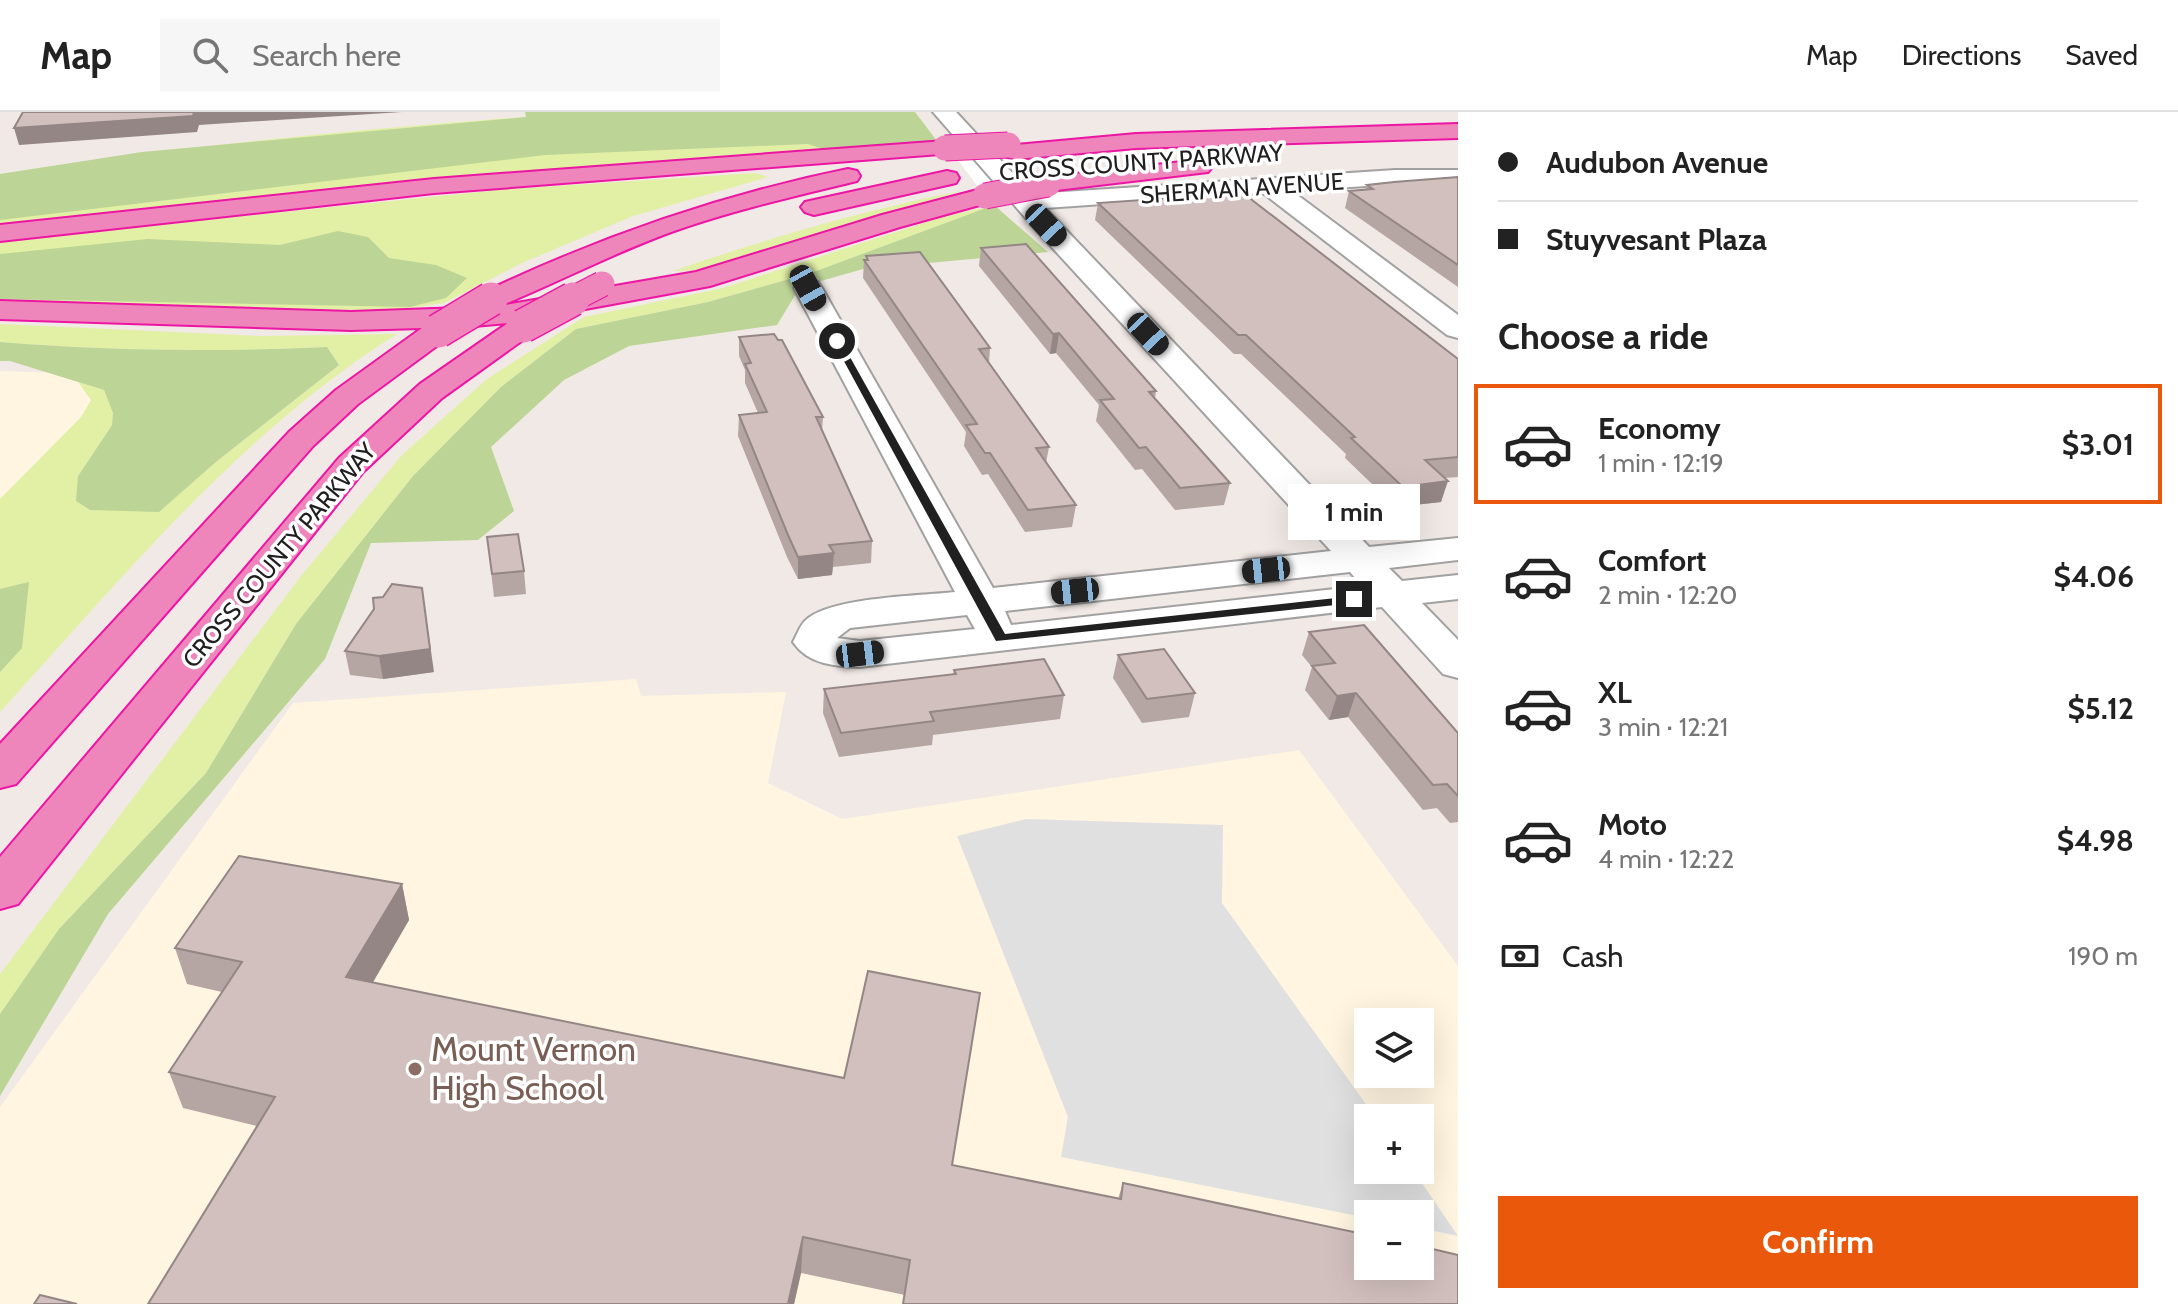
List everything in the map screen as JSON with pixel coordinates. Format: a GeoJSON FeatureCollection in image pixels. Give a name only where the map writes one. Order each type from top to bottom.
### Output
{"type":"FeatureCollection","features":[{"type":"Feature","properties":{"kind":"highway","name":"CROSS COUNTY PARKWAY"},"geometry":{"type":"LineString","coordinates":[[1025,170],[1136,141],[1458,131]]}},
{"type":"Feature","properties":{"kind":"highway","name":"CROSS COUNTY PARKWAY"},"geometry":{"type":"LineString","coordinates":[[0,773],[301,439],[347,397],[438,331],[492,299],[607,247],[720,208],[841,177],[964,169],[1025,170],[1190,155],[1458,149]]}},
{"type":"Feature","properties":{"kind":"highway"},"geometry":{"type":"LineString","coordinates":[[1297,159],[1388,151]]}},
{"type":"Feature","properties":{"kind":"highway","name":"CROSS COUNTY PARKWAY"},"geometry":{"type":"LineString","coordinates":[[748,225],[964,169]]}},
{"type":"Feature","properties":{"kind":"highway"},"geometry":{"type":"LineString","coordinates":[[0,310],[337,321],[493,316],[685,283],[891,221],[964,169]]}},
{"type":"Feature","properties":{"kind":"highway"},"geometry":{"type":"LineString","coordinates":[[0,233],[434,186],[964,169],[1025,170]]}},
{"type":"Feature","properties":{"kind":"highway","name":"CROSS COUNTY PARKWAY"},"geometry":{"type":"LineString","coordinates":[[0,891],[351,465],[431,391],[523,326],[637,267]]}},
{"type":"Feature","properties":{"kind":"street"},"geometry":{"type":"LineString","coordinates":[[944,112],[1025,170],[1361,560],[1458,665]]}},
{"type":"Feature","properties":{"kind":"street","name":"SHERMAN AVENUE"},"geometry":{"type":"LineString","coordinates":[[1025,170],[1458,177]]}},
{"type":"Feature","properties":{"kind":"street"},"geometry":{"type":"LineString","coordinates":[[1268,174],[1458,329]]}},
{"type":"Feature","properties":{"kind":"street"},"geometry":{"type":"LineString","coordinates":[[808,288],[1001,638]]}},
{"type":"Feature","properties":{"kind":"street"},"geometry":{"type":"LineString","coordinates":[[1458,549],[840,617],[820,629],[814,642],[833,653],[860,654],[1458,587]]}},
{"type":"Feature","properties":{"kind":"shaded area"},"geometry":{"type":"Polygon","coordinates":[[[0,371],[263,379],[0,652],[0,371]]]}},
{"type":"Feature","properties":{"kind":"shaded area"},"geometry":{"type":"Polygon","coordinates":[[[636,679],[641,696],[786,692],[768,783],[842,819],[1299,750],[1458,966],[1458,1304],[0,1304],[0,1107],[293,703],[636,679]]]}},
{"type":"Feature","properties":{"kind":"shaded area"},"geometry":{"type":"Polygon","coordinates":[[[1026,819],[1223,825],[1222,903],[1366,1104],[1354,1104],[1354,1184],[1423,1184],[1433,1200],[1354,1200],[1354,1215],[1061,1157],[1068,1117],[957,836],[1026,819]]]}},
{"type":"Feature","properties":{"kind":"shaded area"},"geometry":{"type":"Polygon","coordinates":[[[1434,1201],[1458,1236],[1434,1231],[1434,1201]]]}},
{"type":"Feature","properties":{"kind":"green space"},"geometry":{"type":"Polygon","coordinates":[[[525,112],[915,112],[937,141],[823,149],[808,144],[545,155],[0,220],[0,174],[142,152],[526,117],[525,112]]]}},
{"type":"Feature","properties":{"kind":"green space"},"geometry":{"type":"Polygon","coordinates":[[[592,112],[915,112],[937,141],[328,189],[0,226],[0,174],[147,153],[295,137],[592,112]]]}},
{"type":"Feature","properties":{"kind":"green space"},"geometry":{"type":"Polygon","coordinates":[[[756,173],[768,177],[633,216],[522,263],[444,303],[370,314],[0,305],[0,241],[508,189],[756,173]]]}},
{"type":"Feature","properties":{"kind":"green space"},"geometry":{"type":"Polygon","coordinates":[[[962,191],[709,270],[673,271],[816,226],[962,191]]]}},
{"type":"Feature","properties":{"kind":"green space"},"geometry":{"type":"Polygon","coordinates":[[[994,205],[811,273],[708,302],[576,329],[501,387],[413,476],[296,624],[206,773],[60,928],[0,1014],[0,974],[301,576],[402,455],[487,379],[584,317],[723,288],[939,218],[994,205]]]}},
{"type":"Feature","properties":{"kind":"green space"},"geometry":{"type":"Polygon","coordinates":[[[994,205],[1048,252],[863,269],[800,287],[777,325],[629,346],[564,380],[491,447],[514,511],[478,540],[371,543],[325,659],[108,914],[0,1096],[0,1014],[59,929],[206,773],[296,624],[413,476],[501,387],[576,329],[708,302],[811,273],[994,205]]]}},
{"type":"Feature","properties":{"kind":"green space"},"geometry":{"type":"Polygon","coordinates":[[[338,231],[368,237],[389,258],[436,265],[467,278],[446,298],[410,307],[0,299],[0,254],[148,239],[280,245],[338,231]]]}},
{"type":"Feature","properties":{"kind":"green space"},"geometry":{"type":"Polygon","coordinates":[[[0,324],[260,336],[397,334],[286,415],[235,461],[139,559],[0,712],[0,499],[81,417],[91,400],[78,382],[104,390],[114,413],[112,425],[78,476],[158,512],[339,365],[327,347],[164,350],[0,342],[0,324]]]}},
{"type":"Feature","properties":{"kind":"green space"},"geometry":{"type":"Polygon","coordinates":[[[0,342],[164,350],[327,347],[339,365],[217,461],[159,512],[90,510],[76,501],[78,476],[112,425],[113,413],[104,390],[10,361],[0,361],[0,342]]]}},
{"type":"Feature","properties":{"kind":"green space"},"geometry":{"type":"Polygon","coordinates":[[[29,582],[22,648],[0,672],[0,589],[29,582]]]}},
{"type":"Feature","properties":{"kind":"pier"},"geometry":{"type":"Polygon","coordinates":[[[1015,152],[1058,193],[985,196],[957,159],[1015,152]]]}},
{"type":"Feature","properties":{"kind":"building"},"geometry":{"type":"Polygon","coordinates":[[[23,112],[194,112],[193,116],[14,128],[23,112]]]}},
{"type":"Feature","properties":{"kind":"building"},"geometry":{"type":"Polygon","coordinates":[[[1458,177],[1458,265],[1349,191],[1373,189],[1367,185],[1458,177]]]}},
{"type":"Feature","properties":{"kind":"building"},"geometry":{"type":"Polygon","coordinates":[[[1243,193],[1458,359],[1458,457],[1425,460],[1448,481],[1403,487],[1351,438],[1355,437],[1246,335],[1238,335],[1098,203],[1243,193]]]}},
{"type":"Feature","properties":{"kind":"building"},"geometry":{"type":"Polygon","coordinates":[[[1026,244],[1156,391],[1149,392],[1230,483],[1180,488],[1146,447],[1139,448],[1100,400],[1114,399],[1059,333],[1053,334],[981,248],[1026,244]]]}},
{"type":"Feature","properties":{"kind":"building"},"geometry":{"type":"Polygon","coordinates":[[[920,252],[990,348],[979,349],[1049,447],[1036,448],[1076,505],[1028,510],[990,453],[985,453],[966,425],[977,424],[864,260],[868,260],[866,256],[920,252]]]}},
{"type":"Feature","properties":{"kind":"building"},"geometry":{"type":"Polygon","coordinates":[[[774,334],[782,340],[823,417],[816,417],[872,541],[829,545],[834,553],[798,557],[739,415],[767,412],[745,364],[751,363],[739,337],[774,334]]]}},
{"type":"Feature","properties":{"kind":"building"},"geometry":{"type":"Polygon","coordinates":[[[518,534],[524,571],[492,574],[487,537],[518,534]]]}},
{"type":"Feature","properties":{"kind":"building"},"geometry":{"type":"Polygon","coordinates":[[[392,584],[422,588],[430,649],[379,656],[345,651],[374,609],[373,598],[383,597],[392,584]]]}},
{"type":"Feature","properties":{"kind":"building"},"geometry":{"type":"Polygon","coordinates":[[[1364,625],[1458,733],[1458,796],[1447,784],[1433,785],[1356,693],[1337,696],[1312,666],[1335,663],[1309,632],[1364,625]]]}},
{"type":"Feature","properties":{"kind":"building"},"geometry":{"type":"Polygon","coordinates":[[[1164,649],[1195,693],[1147,699],[1118,655],[1164,649]]]}},
{"type":"Feature","properties":{"kind":"building"},"geometry":{"type":"Polygon","coordinates":[[[1044,659],[1064,695],[930,712],[934,721],[841,733],[824,689],[956,674],[954,670],[1044,659]]]}},
{"type":"Feature","properties":{"kind":"building","name":"Mount Vernon High School"},"geometry":{"type":"Polygon","coordinates":[[[239,856],[402,884],[346,977],[844,1078],[868,971],[980,993],[952,1165],[1121,1199],[1123,1183],[1354,1232],[1354,1280],[1434,1280],[1434,1249],[1458,1255],[1458,1304],[903,1304],[910,1260],[803,1237],[788,1304],[148,1304],[275,1097],[169,1072],[242,962],[175,948],[239,856]]]}},
{"type":"Feature","properties":{"kind":"building"},"geometry":{"type":"Polygon","coordinates":[[[40,1295],[77,1304],[34,1304],[40,1295]]]}},
{"type":"Feature","properties":{"kind":"place","name":"Mount Vernon High School"},"geometry":{"type":"Point","coordinates":[415,1069]}},
{"type":"Feature","properties":{"kind":"route"},"geometry":{"type":"LineString","coordinates":[[837,341],[1001,638],[1354,599]]}}]}
